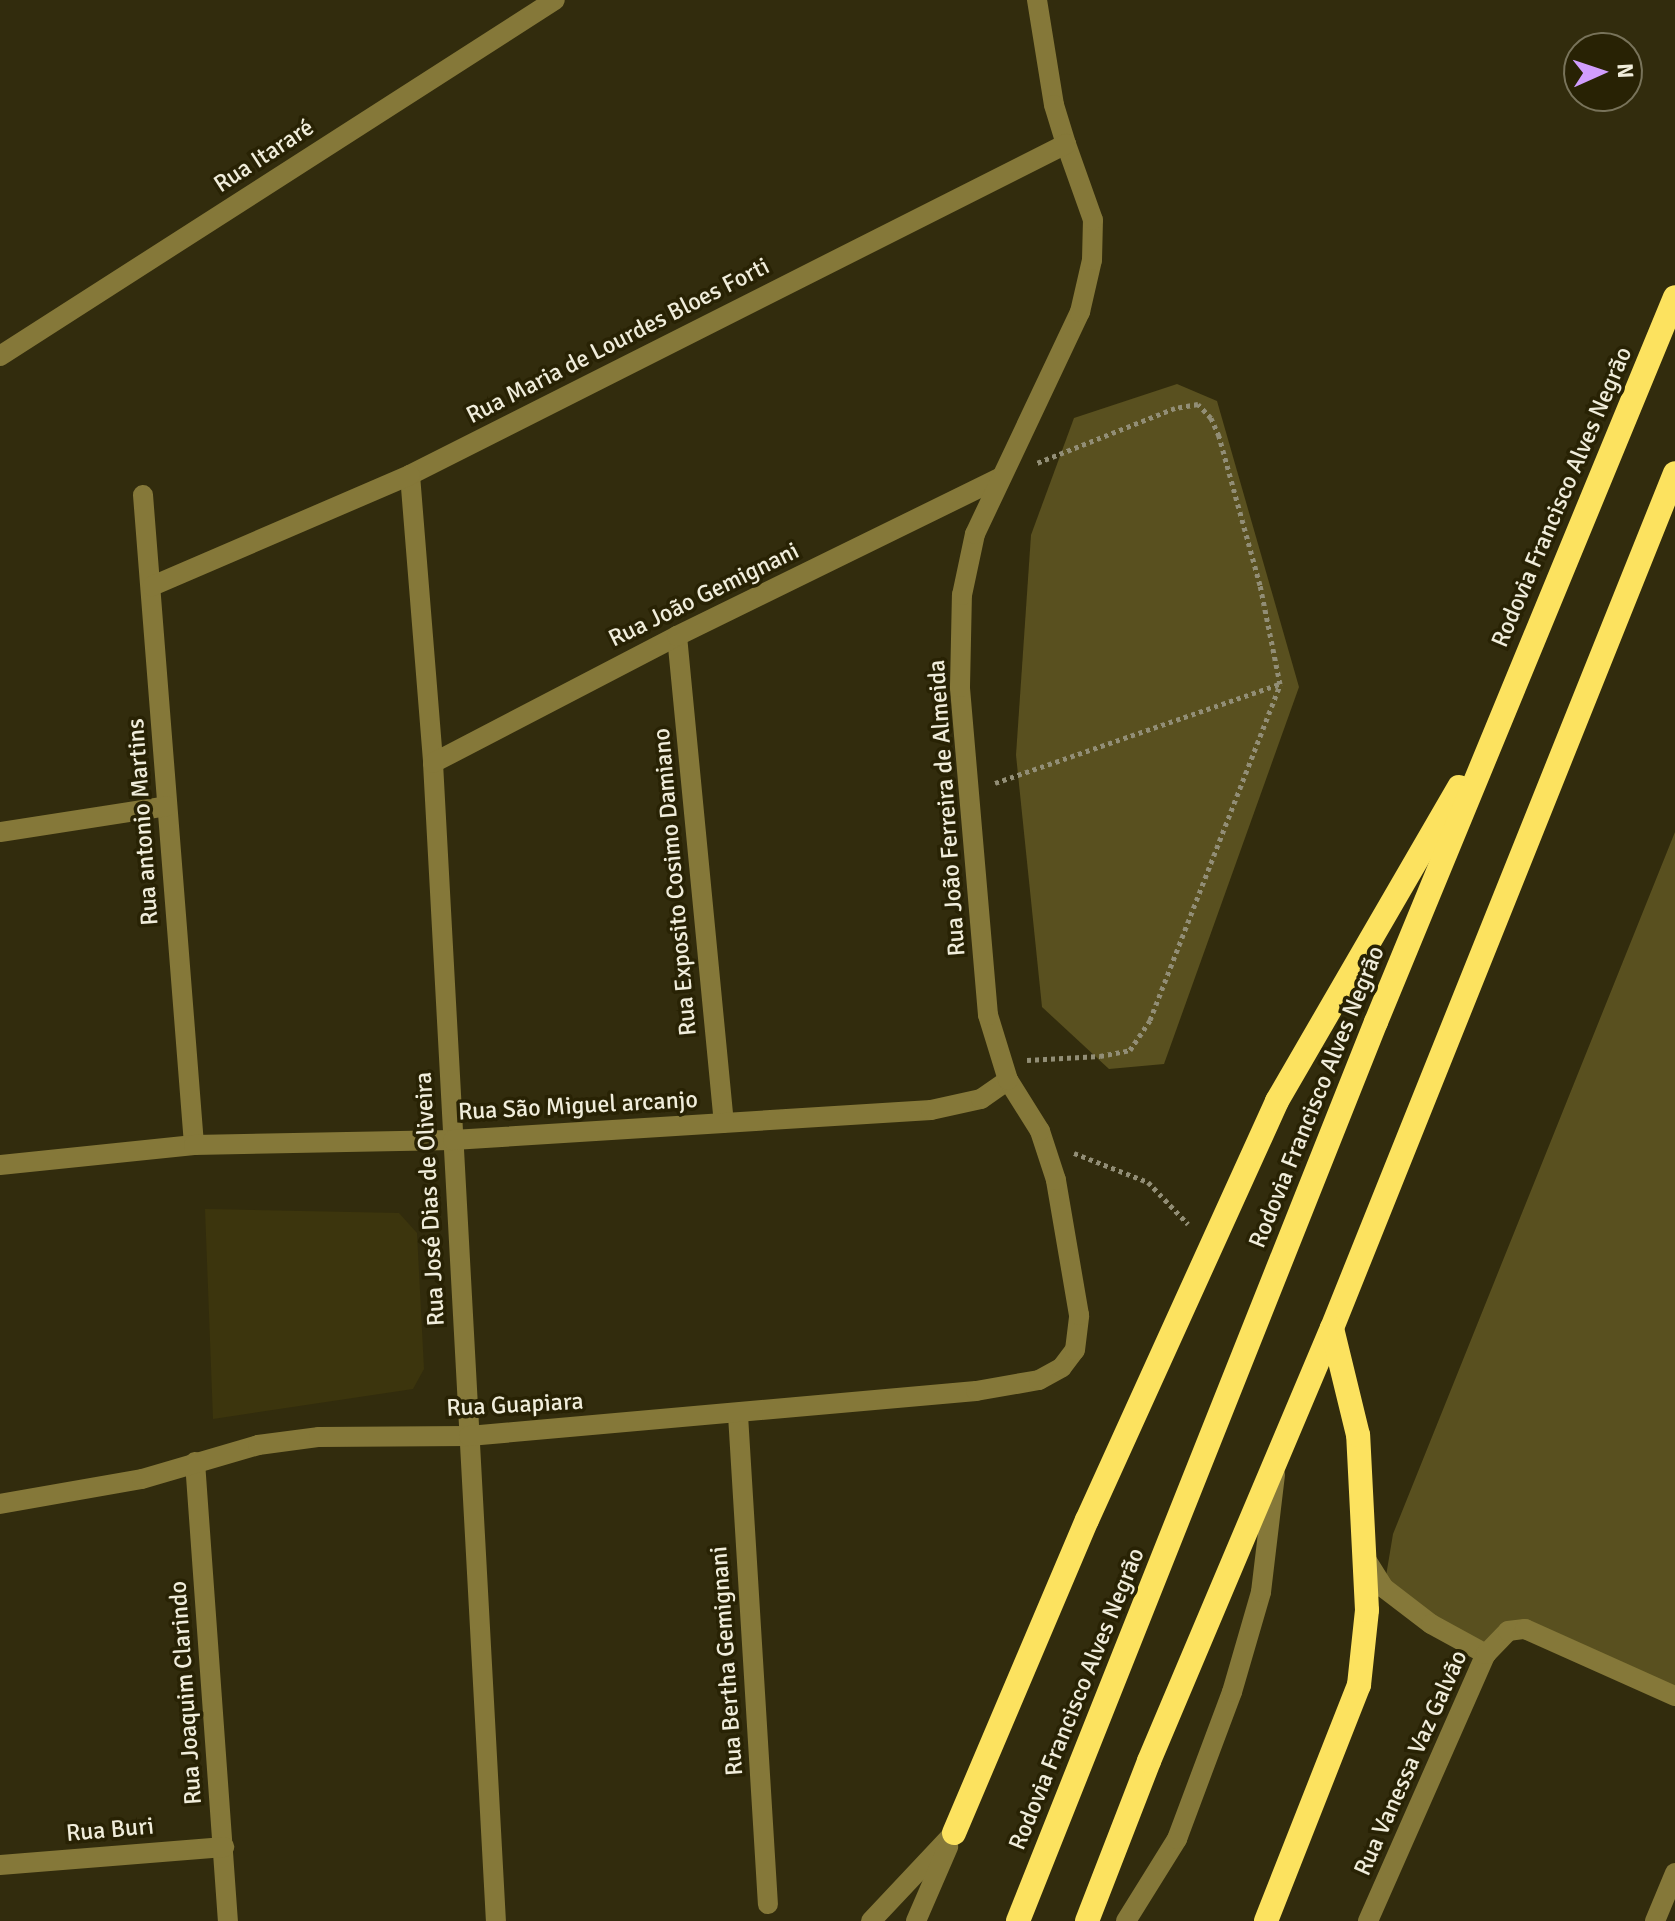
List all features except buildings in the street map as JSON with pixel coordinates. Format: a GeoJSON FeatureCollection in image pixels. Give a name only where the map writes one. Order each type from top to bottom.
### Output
{"type":"FeatureCollection","features":[{"type":"Feature","properties":{"kind":"highway","name":"Rodovia Francisco Alves Negrão"},"geometry":{"type":"LineString","coordinates":[[1018,1921],[1504,709],[1675,297]]}},
{"type":"Feature","properties":{"kind":"highway"},"geometry":{"type":"LineString","coordinates":[[1087,1921],[1149,1761],[1332,1328],[1675,473]]}},
{"type":"Feature","properties":{"kind":"highway"},"geometry":{"type":"LineString","coordinates":[[954,1833],[1087,1520],[1277,1101],[1504,709]]}},
{"type":"Feature","properties":{"kind":"highway"},"geometry":{"type":"LineString","coordinates":[[1266,1921],[1359,1685],[1367,1610],[1367,1561],[1358,1435],[1332,1328]]}},
{"type":"Feature","properties":{"kind":"street","name":"Rua Itararé"},"geometry":{"type":"LineString","coordinates":[[0,356],[555,0]]}},
{"type":"Feature","properties":{"kind":"street"},"geometry":{"type":"LineString","coordinates":[[1037,0],[1054,105],[1066,144]]}},
{"type":"Feature","properties":{"kind":"street","name":"Rua João Ferreira de Almeida"},"geometry":{"type":"LineString","coordinates":[[1039,1380],[1062,1367],[1075,1350],[1079,1315],[1056,1180],[1043,1142],[1005,1071],[988,1015],[960,687],[962,595],[975,534],[1080,312],[1092,260],[1093,220],[1081,178],[1066,144]]}},
{"type":"Feature","properties":{"kind":"street","name":"Rua Maria de Lourdes Bloes Forti"},"geometry":{"type":"LineString","coordinates":[[152,586],[410,475],[1066,144]]}},
{"type":"Feature","properties":{"kind":"street","name":"Rua José Dias de Oliveira"},"geometry":{"type":"LineString","coordinates":[[410,475],[433,763],[496,1921]]}},
{"type":"Feature","properties":{"kind":"street","name":"Rua João Gemignani"},"geometry":{"type":"LineString","coordinates":[[433,763],[677,636],[999,478]]}},
{"type":"Feature","properties":{"kind":"street","name":"Rua antonio Martins"},"geometry":{"type":"LineString","coordinates":[[143,495],[194,1145]]}},
{"type":"Feature","properties":{"kind":"street","name":"Rua Exposito Cosimo Damiano"},"geometry":{"type":"LineString","coordinates":[[677,636],[724,1123]]}},
{"type":"Feature","properties":{"kind":"street"},"geometry":{"type":"LineString","coordinates":[[0,832],[167,806]]}},
{"type":"Feature","properties":{"kind":"street","name":"Rua São Miguel arcanjo"},"geometry":{"type":"LineString","coordinates":[[0,1165],[194,1145],[453,1140],[931,1110],[981,1099],[1005,1071]]}},
{"type":"Feature","properties":{"kind":"street","name":"Rua Guapiara"},"geometry":{"type":"LineString","coordinates":[[0,1504],[142,1479],[258,1445],[319,1437],[469,1436],[738,1415],[976,1391],[1039,1380]]}},
{"type":"Feature","properties":{"kind":"street","name":"Rua Bertha Gemignani"},"geometry":{"type":"LineString","coordinates":[[738,1415],[768,1904]]}},
{"type":"Feature","properties":{"kind":"street"},"geometry":{"type":"LineString","coordinates":[[1126,1921],[1177,1839],[1232,1692],[1261,1592],[1277,1459]]}},
{"type":"Feature","properties":{"kind":"street","name":"Rua Joaquim Clarindo"},"geometry":{"type":"LineString","coordinates":[[195,1462],[228,1921]]}},
{"type":"Feature","properties":{"kind":"street"},"geometry":{"type":"LineString","coordinates":[[1367,1561],[1384,1588],[1431,1624],[1486,1654]]}},
{"type":"Feature","properties":{"kind":"street","name":"Rua Vanessa Vaz Galvão"},"geometry":{"type":"LineString","coordinates":[[1368,1921],[1486,1654],[1508,1631],[1525,1629],[1675,1696]]}},
{"type":"Feature","properties":{"kind":"street"},"geometry":{"type":"LineString","coordinates":[[871,1921],[954,1833]]}},
{"type":"Feature","properties":{"kind":"street"},"geometry":{"type":"LineString","coordinates":[[916,1921],[954,1833]]}},
{"type":"Feature","properties":{"kind":"street","name":"Rua Buri"},"geometry":{"type":"LineString","coordinates":[[0,1865],[224,1847]]}},
{"type":"Feature","properties":{"kind":"street"},"geometry":{"type":"LineString","coordinates":[[1655,1921],[1675,1873]]}},
{"type":"Feature","properties":{"kind":"path"},"geometry":{"type":"LineString","coordinates":[[999,478],[1175,408],[1198,404],[1211,418],[1219,436],[1260,585],[1280,684],[1150,1020],[1130,1050],[1005,1071]]}},
{"type":"Feature","properties":{"kind":"path"},"geometry":{"type":"LineString","coordinates":[[967,792],[1280,684]]}},
{"type":"Feature","properties":{"kind":"path"},"geometry":{"type":"LineString","coordinates":[[1043,1142],[1148,1182],[1185,1216],[1205,1260]]}},
{"type":"Feature","properties":{"kind":"shaded area"},"geometry":{"type":"Polygon","coordinates":[[[1177,384],[1217,401],[1299,687],[1164,1064],[1109,1069],[1042,1007],[1016,755],[1031,535],[1074,418],[1177,384]]]}},
{"type":"Feature","properties":{"kind":"shaded area"},"geometry":{"type":"Polygon","coordinates":[[[1675,832],[1675,1696],[1525,1629],[1486,1654],[1384,1588],[1393,1534],[1675,832]]]}},
{"type":"Feature","properties":{"kind":"shaded area"},"geometry":{"type":"Polygon","coordinates":[[[205,1209],[399,1213],[417,1233],[424,1369],[413,1389],[213,1419],[205,1209]]]}}]}
